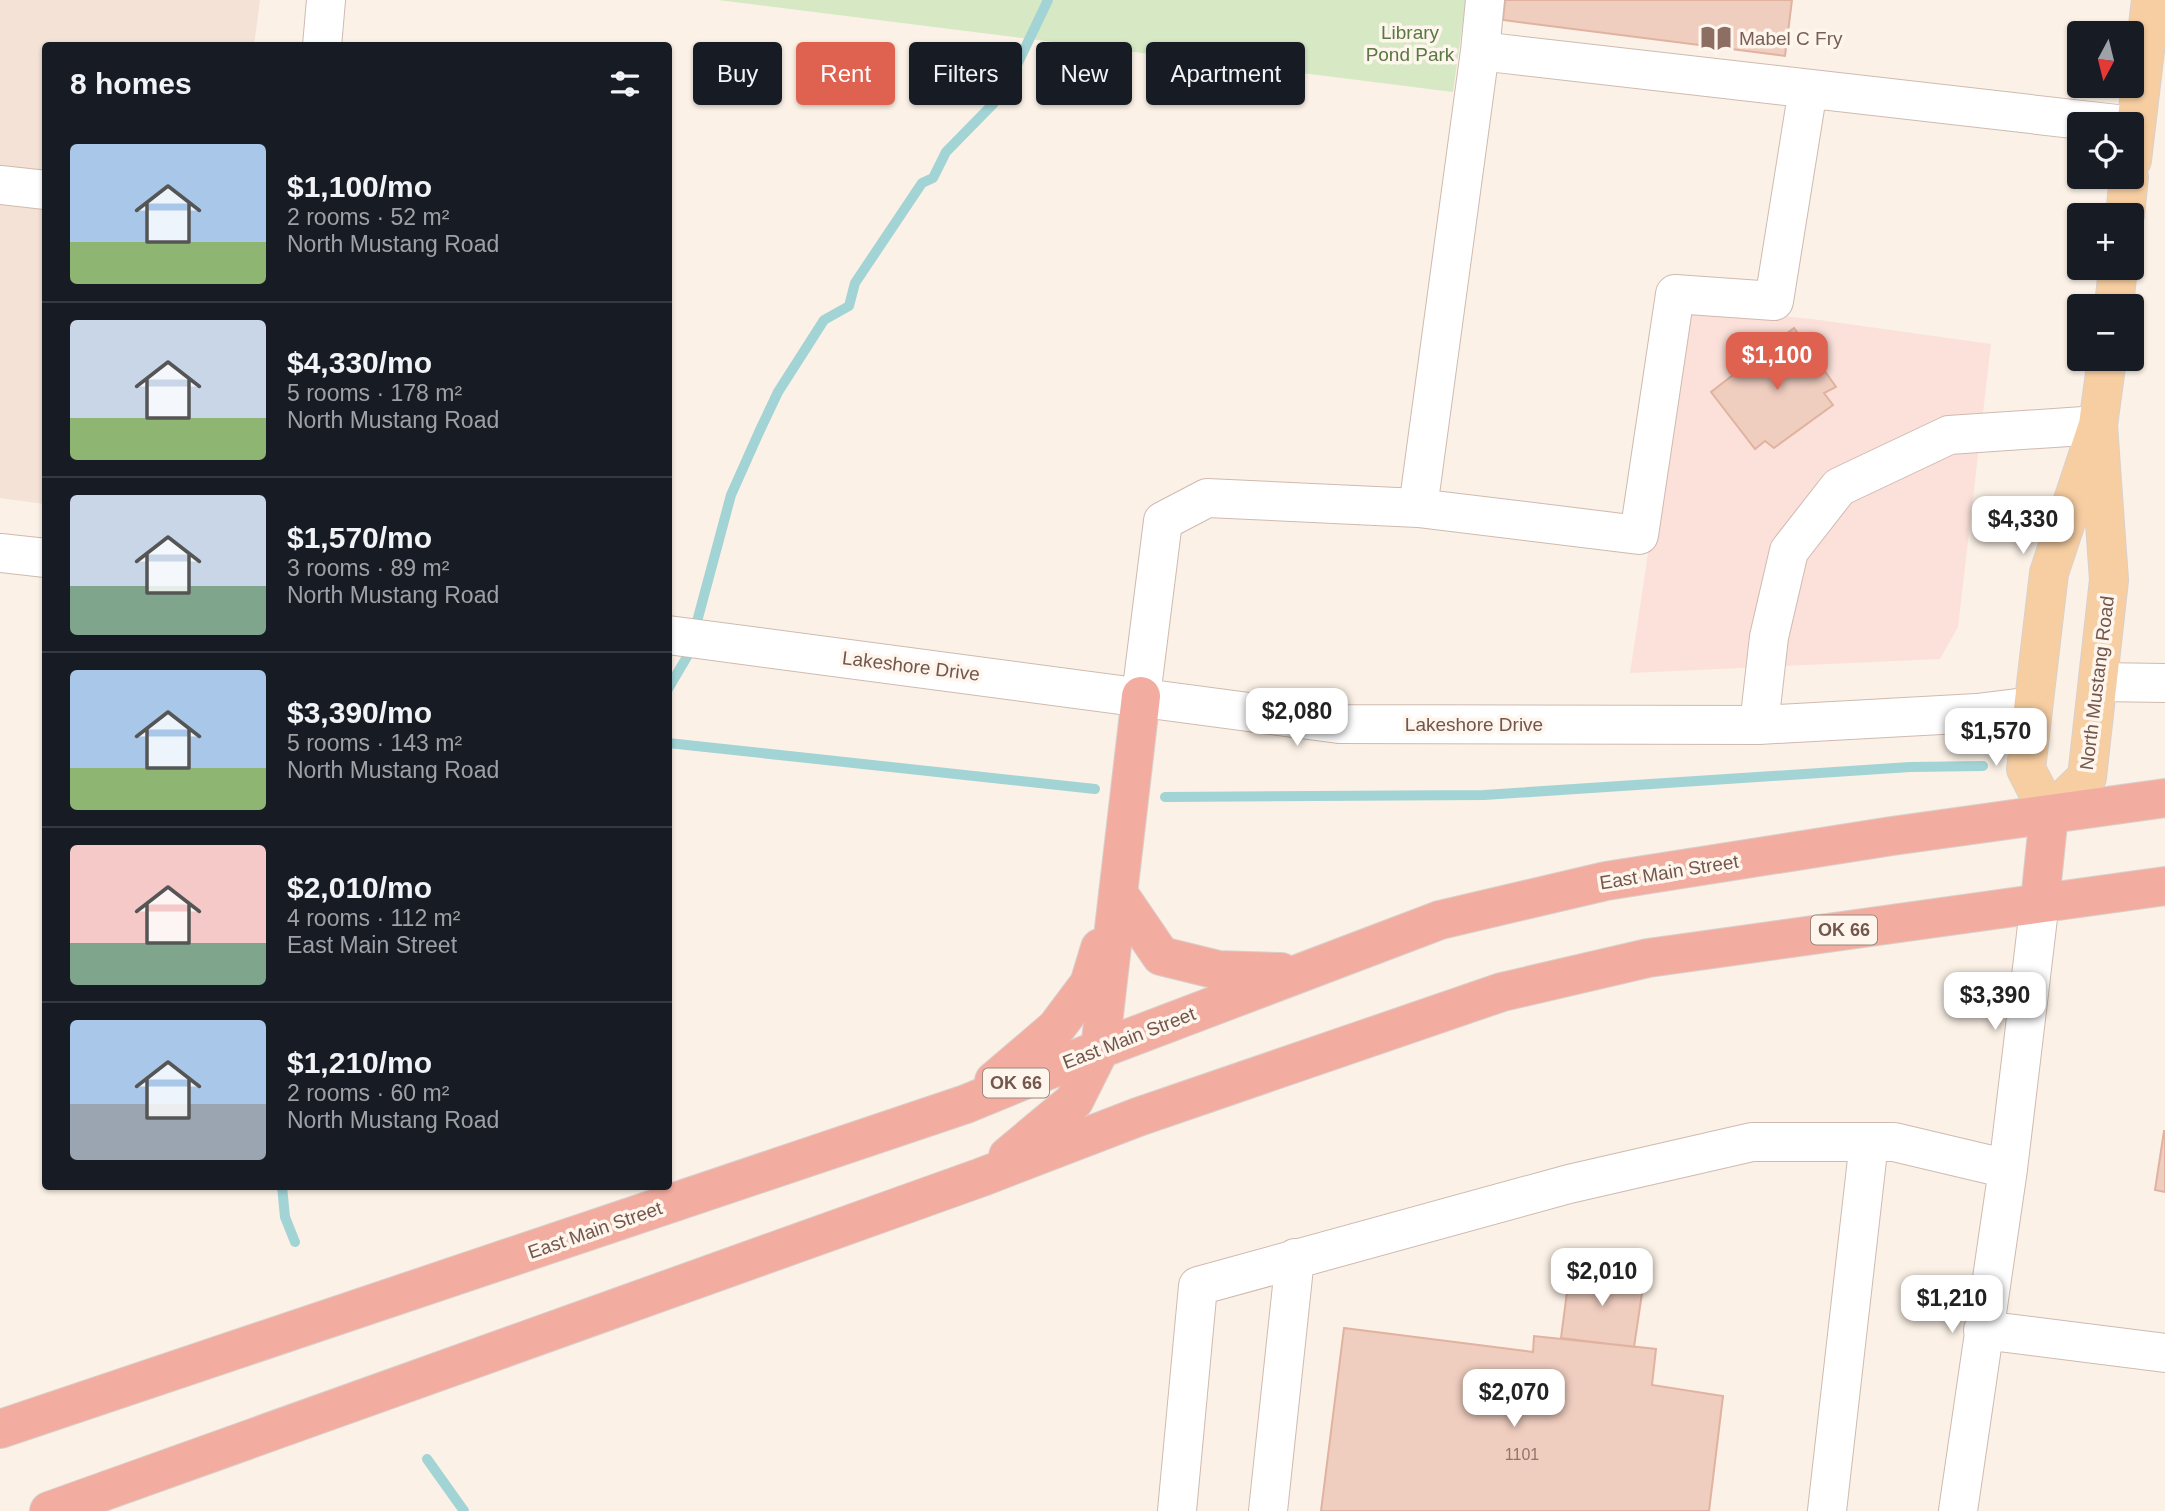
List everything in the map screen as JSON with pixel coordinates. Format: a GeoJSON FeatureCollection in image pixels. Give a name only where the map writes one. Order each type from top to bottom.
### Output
{"type":"FeatureCollection","features":[{"type":"Feature","properties":{"kind":"highway"},"geometry":{"type":"LineString","coordinates":[[982,1177],[1074,1101],[1100,1049],[1141,696]]}},
{"type":"Feature","properties":{"kind":"highway","name":"East Main Street"},"geometry":{"type":"LineString","coordinates":[[0,1429],[966,1104],[1100,1049],[1440,920],[1606,881],[2165,798]]}},
{"type":"Feature","properties":{"kind":"highway"},"geometry":{"type":"LineString","coordinates":[[2040,901],[2049,814]]}},
{"type":"Feature","properties":{"kind":"highway","name":"OK 66"},"geometry":{"type":"LineString","coordinates":[[49,1511],[982,1177],[1138,1117],[1502,992],[1648,958],[2040,901],[2165,886]]}},
{"type":"Feature","properties":{"kind":"highway"},"geometry":{"type":"LineString","coordinates":[[1118,893],[1161,956],[1218,970],[1297,973]]}},
{"type":"Feature","properties":{"kind":"highway"},"geometry":{"type":"LineString","coordinates":[[966,1104],[1056,1028],[1089,984],[1118,893]]}},
{"type":"Feature","properties":{"kind":"main road"},"geometry":{"type":"LineString","coordinates":[[2133,112],[2151,0]]}},
{"type":"Feature","properties":{"kind":"main road","name":"North Mustang Road"},"geometry":{"type":"LineString","coordinates":[[2098,425],[2109,580],[2087,777],[2049,814],[2026,769],[2049,573],[2098,425],[2105,371]]}},
{"type":"Feature","properties":{"kind":"street"},"geometry":{"type":"LineString","coordinates":[[322,42],[326,0]]}},
{"type":"Feature","properties":{"kind":"street"},"geometry":{"type":"LineString","coordinates":[[1418,508],[1485,0]]}},
{"type":"Feature","properties":{"kind":"street"},"geometry":{"type":"LineString","coordinates":[[1480,51],[1808,89],[2067,125]]}},
{"type":"Feature","properties":{"kind":"street"},"geometry":{"type":"LineString","coordinates":[[1141,696],[1163,521],[1207,498],[1418,508],[1639,535],[1675,294],[1774,301],[1808,89]]}},
{"type":"Feature","properties":{"kind":"street"},"geometry":{"type":"LineString","coordinates":[[0,185],[42,190]]}},
{"type":"Feature","properties":{"kind":"street"},"geometry":{"type":"LineString","coordinates":[[1759,725],[1769,637],[1789,551],[1839,487],[1949,435],[2098,425]]}},
{"type":"Feature","properties":{"kind":"street"},"geometry":{"type":"LineString","coordinates":[[0,553],[42,558]]}},
{"type":"Feature","properties":{"kind":"street","name":"Lakeshore Drive"},"geometry":{"type":"LineString","coordinates":[[672,636],[1339,724],[1759,725],[1977,713],[2033,706]]}},
{"type":"Feature","properties":{"kind":"street"},"geometry":{"type":"LineString","coordinates":[[2098,682],[2165,683]]}},
{"type":"Feature","properties":{"kind":"street"},"geometry":{"type":"LineString","coordinates":[[1958,1511],[2008,1169],[2040,901]]}},
{"type":"Feature","properties":{"kind":"street"},"geometry":{"type":"LineString","coordinates":[[1177,1511],[1198,1286],[1569,1184],[1752,1142],[1894,1142],[2008,1169]]}},
{"type":"Feature","properties":{"kind":"street"},"geometry":{"type":"LineString","coordinates":[[1826,1511],[1869,1142]]}},
{"type":"Feature","properties":{"kind":"street"},"geometry":{"type":"LineString","coordinates":[[1268,1511],[1294,1258]]}},
{"type":"Feature","properties":{"kind":"street"},"geometry":{"type":"LineString","coordinates":[[1983,1331],[2165,1353]]}},
{"type":"Feature","properties":{"kind":"shaded area"},"geometry":{"type":"Polygon","coordinates":[[[0,0],[260,0],[254,42],[42,42],[42,504],[0,498],[0,0]]]}},
{"type":"Feature","properties":{"kind":"shaded area"},"geometry":{"type":"Polygon","coordinates":[[[1704,309],[1812,319],[1991,344],[1958,627],[1940,659],[1630,673],[1684,315],[1704,309]]]}},
{"type":"Feature","properties":{"kind":"green space","name":"Library Pond Park"},"geometry":{"type":"Polygon","coordinates":[[[718,0],[1466,0],[1453,92],[1305,73],[1305,42],[1146,42],[1146,54],[1132,52],[1132,42],[1054,42],[718,0]]]}},
{"type":"Feature","properties":{"kind":"building","name":"Mabel C Fry"},"geometry":{"type":"Polygon","coordinates":[[[1505,0],[1792,0],[1785,56],[1503,20],[1505,0]]]}},
{"type":"Feature","properties":{"kind":"building"},"geometry":{"type":"Polygon","coordinates":[[[1794,328],[1836,387],[1824,393],[1833,405],[1774,448],[1765,441],[1755,449],[1711,392],[1794,328]]]}},
{"type":"Feature","properties":{"kind":"building"},"geometry":{"type":"Polygon","coordinates":[[[2165,1131],[2165,1192],[2155,1190],[2165,1131]]]}},
{"type":"Feature","properties":{"kind":"building"},"geometry":{"type":"Polygon","coordinates":[[[1570,1269],[1644,1280],[1634,1347],[1561,1338],[1570,1269]]]}},
{"type":"Feature","properties":{"kind":"building"},"geometry":{"type":"Polygon","coordinates":[[[1344,1328],[1533,1352],[1534,1336],[1656,1349],[1652,1385],[1723,1396],[1709,1511],[1321,1511],[1344,1328]]]}},
{"type":"Feature","properties":{"kind":"waterway"},"geometry":{"type":"LineString","coordinates":[[672,682],[688,655],[731,495],[778,392],[824,320],[849,306],[855,283],[922,183],[933,178],[946,152],[993,104],[1013,73],[1048,0]]}},
{"type":"Feature","properties":{"kind":"waterway"},"geometry":{"type":"LineString","coordinates":[[672,743],[1095,789]]}},
{"type":"Feature","properties":{"kind":"waterway"},"geometry":{"type":"LineString","coordinates":[[1165,797],[1484,795],[1910,767],[1983,766]]}},
{"type":"Feature","properties":{"kind":"waterway"},"geometry":{"type":"LineString","coordinates":[[282,1190],[285,1217],[295,1242]]}},
{"type":"Feature","properties":{"kind":"waterway"},"geometry":{"type":"LineString","coordinates":[[427,1459],[464,1511]]}},
{"type":"Feature","properties":{"kind":"place","name":"Mabel C Fry"},"geometry":{"type":"Point","coordinates":[1716,38]}}]}
